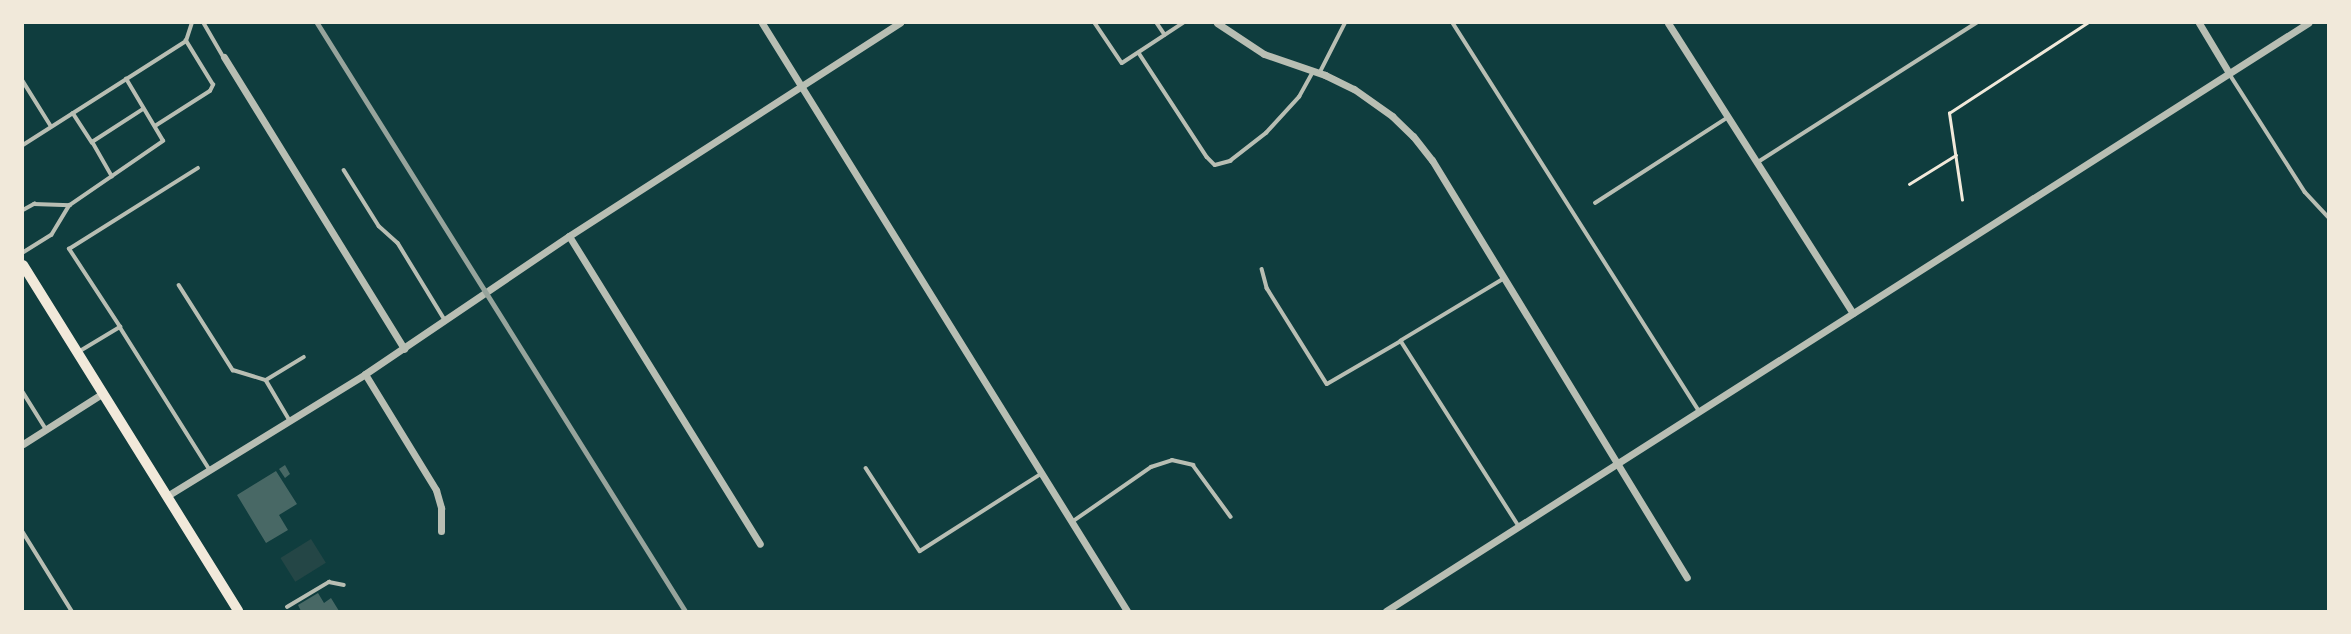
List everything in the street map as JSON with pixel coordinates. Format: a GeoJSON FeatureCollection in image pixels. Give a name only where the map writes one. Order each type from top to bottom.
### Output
{"type":"FeatureCollection","features":[{"type":"Feature","properties":{"kind":"main road"},"geometry":{"type":"LineString","coordinates":[[23,265],[238,611]]}},
{"type":"Feature","properties":{"kind":"street"},"geometry":{"type":"LineString","coordinates":[[762,23],[1127,611]]}},
{"type":"Feature","properties":{"kind":"street"},"geometry":{"type":"LineString","coordinates":[[167,496],[404,349],[569,236],[900,23]]}},
{"type":"Feature","properties":{"kind":"street"},"geometry":{"type":"LineString","coordinates":[[1217,23],[1264,54],[1316,73],[1372,100],[1413,136],[1432,160],[1687,577]]}},
{"type":"Feature","properties":{"kind":"street"},"geometry":{"type":"LineString","coordinates":[[1668,23],[1853,313]]}},
{"type":"Feature","properties":{"kind":"street"},"geometry":{"type":"LineString","coordinates":[[2199,23],[2229,73]]}},
{"type":"Feature","properties":{"kind":"street"},"geometry":{"type":"LineString","coordinates":[[1386,611],[2308,23]]}},
{"type":"Feature","properties":{"kind":"street"},"geometry":{"type":"LineString","coordinates":[[224,57],[404,349]]}},
{"type":"Feature","properties":{"kind":"street"},"geometry":{"type":"LineString","coordinates":[[569,236],[760,544]]}},
{"type":"Feature","properties":{"kind":"street"},"geometry":{"type":"LineString","coordinates":[[365,374],[436,490],[441,508],[441,531]]}},
{"type":"Feature","properties":{"kind":"street"},"geometry":{"type":"LineString","coordinates":[[23,444],[103,393]]}},
{"type":"Feature","properties":{"kind":"lane"},"geometry":{"type":"LineString","coordinates":[[23,144],[186,41],[192,23]]}},
{"type":"Feature","properties":{"kind":"lane"},"geometry":{"type":"LineString","coordinates":[[204,23],[224,57]]}},
{"type":"Feature","properties":{"kind":"lane"},"geometry":{"type":"LineString","coordinates":[[1096,23],[1122,63],[1183,23]]}},
{"type":"Feature","properties":{"kind":"lane"},"geometry":{"type":"LineString","coordinates":[[1157,23],[1165,35]]}},
{"type":"Feature","properties":{"kind":"lane"},"geometry":{"type":"LineString","coordinates":[[1139,52],[1207,157],[1215,165],[1230,161],[1266,133],[1299,97],[1345,23]]}},
{"type":"Feature","properties":{"kind":"lane"},"geometry":{"type":"LineString","coordinates":[[1453,23],[1699,411]]}},
{"type":"Feature","properties":{"kind":"lane"},"geometry":{"type":"LineString","coordinates":[[1757,163],[1976,23]]}},
{"type":"Feature","properties":{"kind":"lane"},"geometry":{"type":"LineString","coordinates":[[155,126],[210,91],[213,85],[186,41]]}},
{"type":"Feature","properties":{"kind":"lane"},"geometry":{"type":"LineString","coordinates":[[2229,73],[2305,192],[2328,217]]}},
{"type":"Feature","properties":{"kind":"lane"},"geometry":{"type":"LineString","coordinates":[[23,253],[52,235],[70,205],[158,148],[163,141],[126,79]]}},
{"type":"Feature","properties":{"kind":"lane"},"geometry":{"type":"LineString","coordinates":[[23,81],[51,126]]}},
{"type":"Feature","properties":{"kind":"lane"},"geometry":{"type":"LineString","coordinates":[[92,142],[143,109]]}},
{"type":"Feature","properties":{"kind":"lane"},"geometry":{"type":"LineString","coordinates":[[73,113],[112,177]]}},
{"type":"Feature","properties":{"kind":"lane"},"geometry":{"type":"LineString","coordinates":[[1595,203],[1728,117]]}},
{"type":"Feature","properties":{"kind":"lane"},"geometry":{"type":"LineString","coordinates":[[198,168],[69,249],[210,470]]}},
{"type":"Feature","properties":{"kind":"lane"},"geometry":{"type":"LineString","coordinates":[[344,170],[379,226],[398,243],[445,320]]}},
{"type":"Feature","properties":{"kind":"lane"},"geometry":{"type":"LineString","coordinates":[[23,211],[34,204],[70,205]]}},
{"type":"Feature","properties":{"kind":"lane"},"geometry":{"type":"LineString","coordinates":[[1262,269],[1272,297],[1327,384],[1504,279]]}},
{"type":"Feature","properties":{"kind":"lane"},"geometry":{"type":"LineString","coordinates":[[179,285],[233,370],[267,380],[290,420]]}},
{"type":"Feature","properties":{"kind":"lane"},"geometry":{"type":"LineString","coordinates":[[78,353],[120,327]]}},
{"type":"Feature","properties":{"kind":"lane"},"geometry":{"type":"LineString","coordinates":[[1401,341],[1519,526]]}},
{"type":"Feature","properties":{"kind":"lane"},"geometry":{"type":"LineString","coordinates":[[267,380],[303,357]]}},
{"type":"Feature","properties":{"kind":"lane"},"geometry":{"type":"LineString","coordinates":[[23,392],[46,429]]}},
{"type":"Feature","properties":{"kind":"lane"},"geometry":{"type":"LineString","coordinates":[[1071,523],[1151,467],[1172,460],[1193,465],[1231,517]]}},
{"type":"Feature","properties":{"kind":"lane"},"geometry":{"type":"LineString","coordinates":[[866,468],[920,551],[1041,474]]}},
{"type":"Feature","properties":{"kind":"lane"},"geometry":{"type":"LineString","coordinates":[[23,532],[72,611]]}},
{"type":"Feature","properties":{"kind":"lane"},"geometry":{"type":"LineString","coordinates":[[287,607],[329,582],[344,585]]}},
{"type":"Feature","properties":{"kind":"path"},"geometry":{"type":"LineString","coordinates":[[1962,200],[1949,113],[2087,23]]}},
{"type":"Feature","properties":{"kind":"path"},"geometry":{"type":"LineString","coordinates":[[1909,184],[1956,155]]}},
{"type":"Feature","properties":{"kind":"shaded area"},"geometry":{"type":"Polygon","coordinates":[[[311,539],[326,563],[295,582],[280,558],[311,539]]]}},
{"type":"Feature","properties":{"kind":"building"},"geometry":{"type":"Polygon","coordinates":[[[285,465],[290,474],[285,478],[279,469],[285,465]]]}},
{"type":"Feature","properties":{"kind":"building"},"geometry":{"type":"Polygon","coordinates":[[[276,471],[297,504],[279,515],[288,530],[266,543],[237,495],[276,471]]]}},
{"type":"Feature","properties":{"kind":"building"},"geometry":{"type":"Polygon","coordinates":[[[318,593],[324,603],[331,598],[339,611],[301,611],[298,605],[318,593]]]}},
{"type":"Feature","properties":{"kind":"railway"},"geometry":{"type":"LineString","coordinates":[[317,23],[685,611]]}}]}
